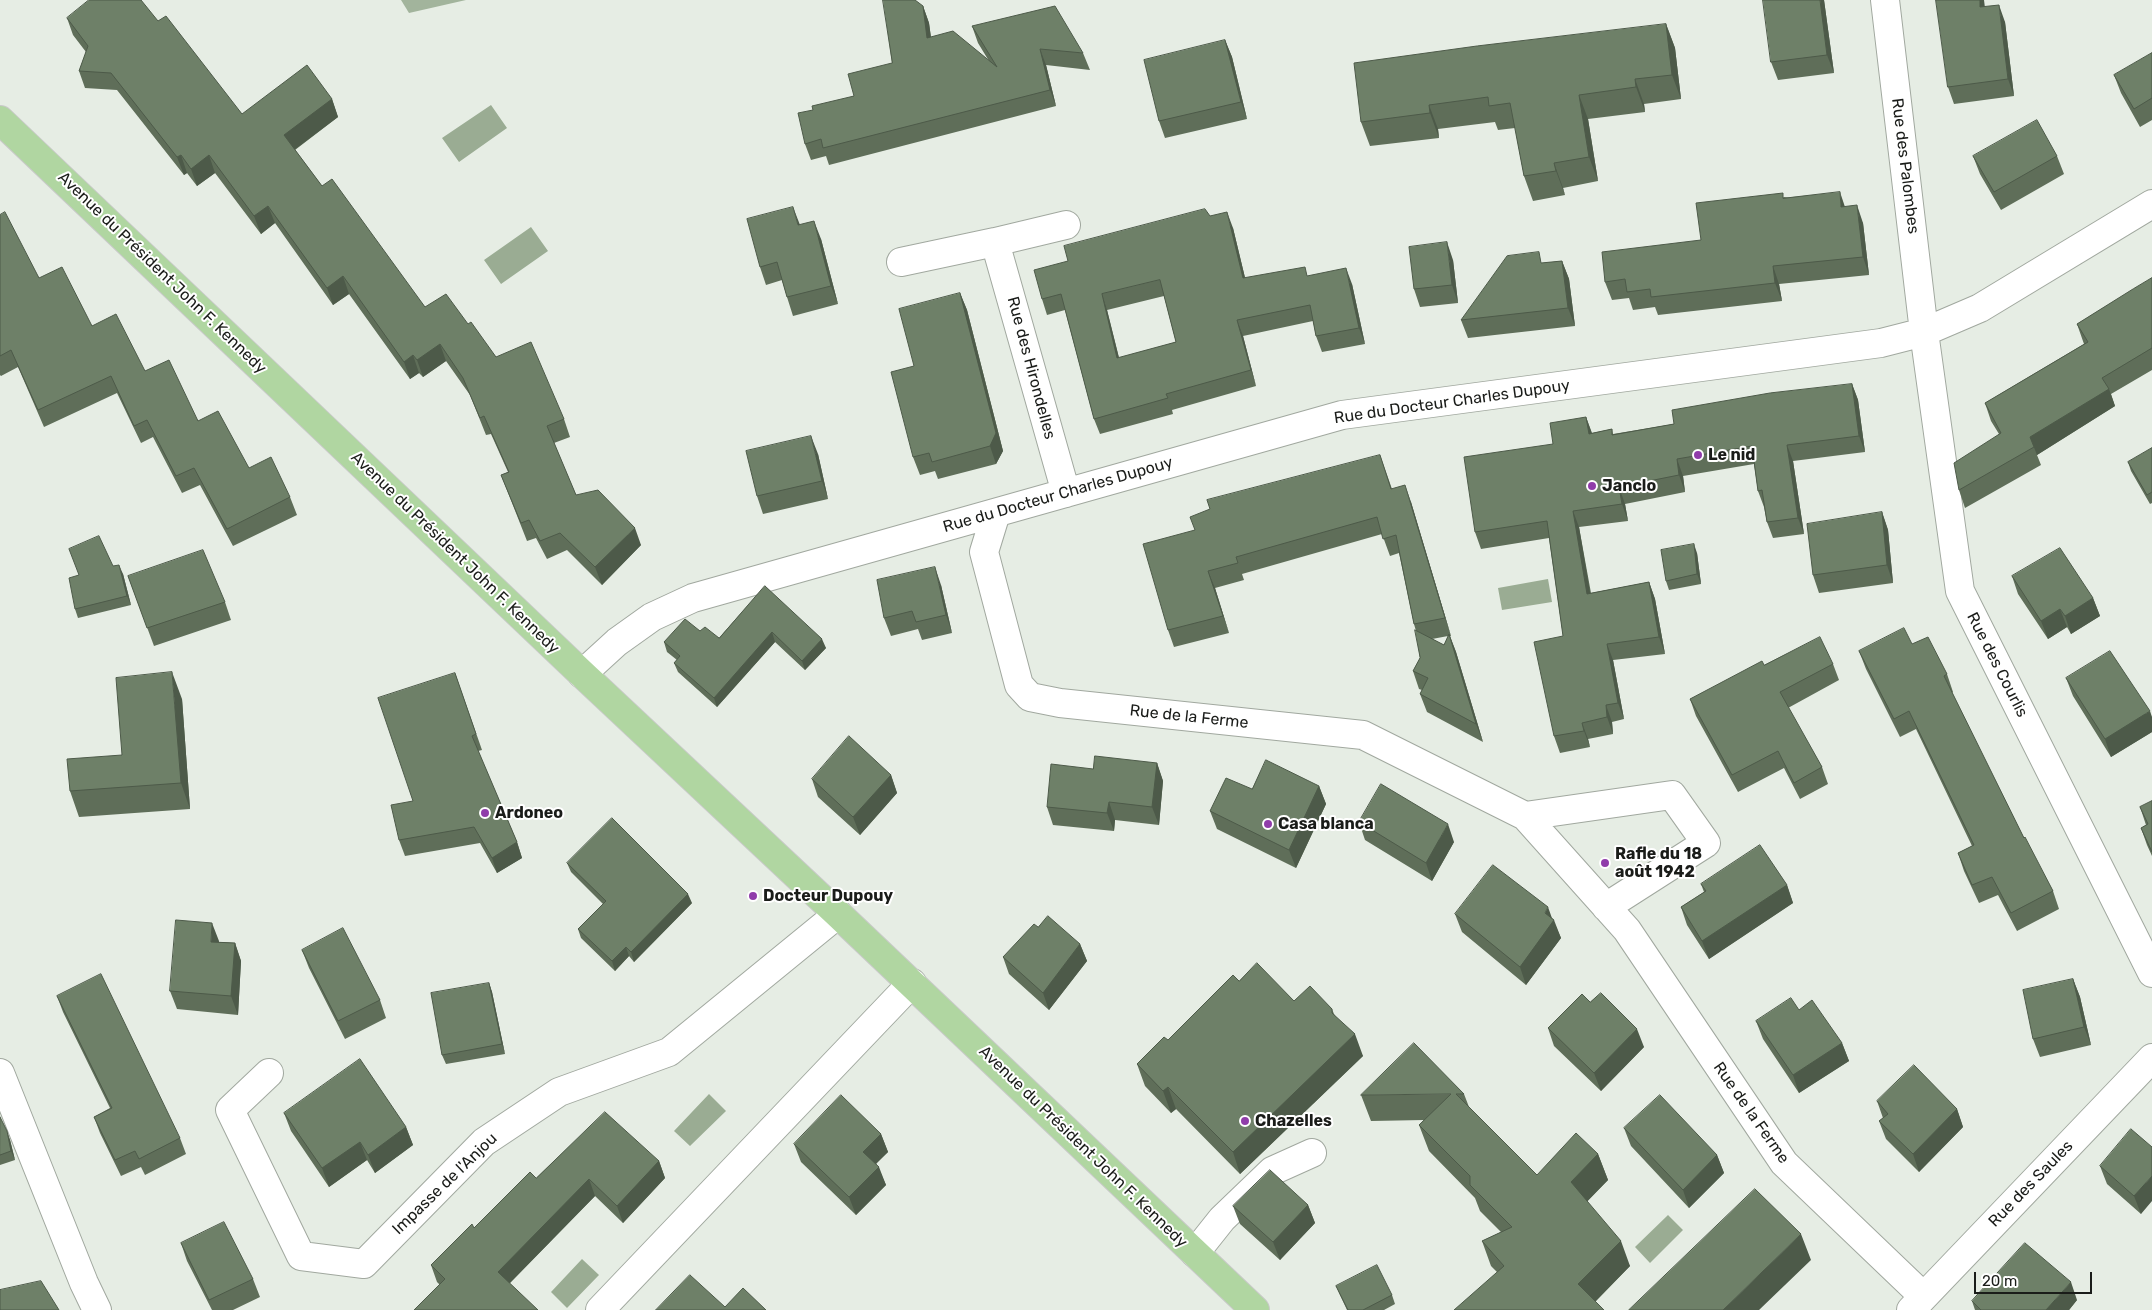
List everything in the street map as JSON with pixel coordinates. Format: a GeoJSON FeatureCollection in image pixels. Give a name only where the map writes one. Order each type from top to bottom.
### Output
{"type":"FeatureCollection","features":[{"type":"Feature","properties":{"kind":"main road","name":"Avenue du Président John F. Kennedy"},"geometry":{"type":"LineString","coordinates":[[4,131],[838,914],[1254,1310]]}},
{"type":"Feature","properties":{"kind":"street","name":"Rue des Palombes"},"geometry":{"type":"LineString","coordinates":[[1884,0],[1924,332]]}},
{"type":"Feature","properties":{"kind":"street","name":"Rue du Docteur Charles Dupouy"},"geometry":{"type":"LineString","coordinates":[[582,674],[617,642],[652,617],[693,598],[1342,416],[1881,343],[1924,332],[1980,308],[2152,204]]}},
{"type":"Feature","properties":{"kind":"street"},"geometry":{"type":"LineString","coordinates":[[901,262],[1066,225]]}},
{"type":"Feature","properties":{"kind":"street","name":"Rue des Hirondelles"},"geometry":{"type":"LineString","coordinates":[[995,242],[1066,493]]}},
{"type":"Feature","properties":{"kind":"street","name":"Rue des Courlis"},"geometry":{"type":"LineString","coordinates":[[1924,332],[1960,591],[2152,972]]}},
{"type":"Feature","properties":{"kind":"street","name":"Rue de la Ferme"},"geometry":{"type":"LineString","coordinates":[[996,513],[984,552],[1019,685],[1030,697],[1060,703],[1363,735],[1524,816],[1627,930],[1784,1163],[1917,1303]]}},
{"type":"Feature","properties":{"kind":"street"},"geometry":{"type":"LineString","coordinates":[[1524,816],[1672,795],[1706,843],[1606,907]]}},
{"type":"Feature","properties":{"kind":"street","name":"Impasse de l'Anjou"},"geometry":{"type":"LineString","coordinates":[[269,1073],[230,1110],[301,1256],[364,1264],[484,1142],[559,1092],[669,1052],[838,914]]}},
{"type":"Feature","properties":{"kind":"street"},"geometry":{"type":"LineString","coordinates":[[600,1310],[912,984]]}},
{"type":"Feature","properties":{"kind":"street","name":"Rue des Saules"},"geometry":{"type":"LineString","coordinates":[[1917,1303],[2152,1058]]}},
{"type":"Feature","properties":{"kind":"street"},"geometry":{"type":"LineString","coordinates":[[0,1073],[97,1310]]}},
{"type":"Feature","properties":{"kind":"street"},"geometry":{"type":"LineString","coordinates":[[1195,1253],[1222,1220],[1272,1171],[1312,1153]]}},
{"type":"Feature","properties":{"kind":"shaded area"},"geometry":{"type":"Polygon","coordinates":[[[401,0],[466,0],[409,13],[401,0]]]}},
{"type":"Feature","properties":{"kind":"shaded area"},"geometry":{"type":"Polygon","coordinates":[[[491,105],[507,128],[459,162],[442,138],[491,105]]]}},
{"type":"Feature","properties":{"kind":"shaded area"},"geometry":{"type":"Polygon","coordinates":[[[531,227],[548,251],[501,284],[484,260],[531,227]]]}},
{"type":"Feature","properties":{"kind":"shaded area"},"geometry":{"type":"Polygon","coordinates":[[[1548,579],[1552,602],[1502,610],[1498,588],[1548,579]]]}},
{"type":"Feature","properties":{"kind":"shaded area"},"geometry":{"type":"Polygon","coordinates":[[[709,1094],[726,1111],[690,1146],[674,1131],[709,1094]]]}},
{"type":"Feature","properties":{"kind":"shaded area"},"geometry":{"type":"Polygon","coordinates":[[[1668,1215],[1683,1230],[1650,1263],[1635,1247],[1668,1215]]]}},
{"type":"Feature","properties":{"kind":"shaded area"},"geometry":{"type":"Polygon","coordinates":[[[582,1259],[599,1275],[567,1308],[551,1292],[582,1259]]]}},
{"type":"Feature","properties":{"kind":"building"},"geometry":{"type":"Polygon","coordinates":[[[89,0],[141,0],[158,21],[166,16],[242,114],[307,65],[332,99],[284,135],[322,186],[332,179],[425,307],[446,294],[468,324],[471,322],[496,357],[531,342],[564,419],[547,426],[576,495],[598,490],[635,528],[595,567],[560,533],[540,541],[529,520],[521,523],[501,475],[509,472],[484,416],[480,418],[463,378],[440,344],[417,360],[413,355],[404,362],[343,276],[327,288],[268,206],[254,216],[209,155],[191,169],[181,155],[177,157],[111,73],[79,71],[88,46],[67,18],[89,0]]]}},
{"type":"Feature","properties":{"kind":"building"},"geometry":{"type":"Polygon","coordinates":[[[883,0],[915,0],[923,6],[927,38],[953,31],[997,67],[972,26],[1055,6],[1083,53],[1040,49],[1050,90],[823,148],[821,139],[805,144],[798,113],[813,110],[812,106],[854,96],[848,74],[892,63],[883,0]]]}},
{"type":"Feature","properties":{"kind":"building"},"geometry":{"type":"Polygon","coordinates":[[[1763,0],[1820,0],[1827,55],[1771,62],[1763,0]]]}},
{"type":"Feature","properties":{"kind":"building"},"geometry":{"type":"Polygon","coordinates":[[[1936,0],[1980,0],[1980,7],[1999,5],[2008,79],[1948,87],[1936,0]]]}},
{"type":"Feature","properties":{"kind":"building"},"geometry":{"type":"Polygon","coordinates":[[[1666,24],[1672,75],[1635,79],[1636,87],[1579,95],[1589,157],[1554,163],[1556,171],[1524,176],[1510,103],[1489,106],[1488,97],[1429,105],[1430,113],[1361,122],[1354,63],[1477,46],[1666,24]]]}},
{"type":"Feature","properties":{"kind":"building"},"geometry":{"type":"Polygon","coordinates":[[[1225,40],[1241,102],[1159,121],[1144,60],[1225,40]]]}},
{"type":"Feature","properties":{"kind":"building"},"geometry":{"type":"Polygon","coordinates":[[[2152,53],[2152,98],[2134,109],[2114,75],[2152,53]]]}},
{"type":"Feature","properties":{"kind":"building"},"geometry":{"type":"Polygon","coordinates":[[[2037,120],[2057,156],[1994,192],[1973,156],[2037,120]]]}},
{"type":"Feature","properties":{"kind":"building"},"geometry":{"type":"Polygon","coordinates":[[[1840,192],[1841,207],[1857,205],[1863,257],[1773,266],[1775,283],[1651,297],[1650,289],[1627,292],[1625,279],[1605,282],[1602,252],[1701,240],[1696,203],[1783,193],[1783,198],[1840,192]]]}},
{"type":"Feature","properties":{"kind":"building"},"geometry":{"type":"Polygon","coordinates":[[[793,207],[798,225],[814,221],[831,286],[787,297],[777,262],[760,267],[747,219],[793,207]]]}},
{"type":"Feature","properties":{"kind":"building"},"geometry":{"type":"Polygon","coordinates":[[[1205,209],[1210,216],[1227,212],[1243,278],[1305,267],[1307,276],[1346,268],[1359,328],[1316,336],[1310,305],[1237,320],[1251,370],[1166,394],[1168,398],[1094,419],[1061,294],[1042,299],[1034,270],[1068,261],[1064,246],[1205,209]],[[1160,280],[1102,294],[1117,358],[1176,342],[1160,280]]]}},
{"type":"Feature","properties":{"kind":"building"},"geometry":{"type":"Polygon","coordinates":[[[5,212],[39,278],[62,267],[92,326],[116,314],[145,371],[169,360],[198,421],[218,411],[249,468],[271,457],[290,497],[227,529],[194,468],[176,476],[147,420],[134,426],[111,376],[38,410],[11,350],[0,356],[0,215],[5,212]]]}},
{"type":"Feature","properties":{"kind":"building"},"geometry":{"type":"Polygon","coordinates":[[[1447,242],[1452,285],[1414,289],[1409,247],[1447,242]]]}},
{"type":"Feature","properties":{"kind":"building"},"geometry":{"type":"Polygon","coordinates":[[[1539,252],[1541,263],[1562,261],[1568,308],[1461,320],[1507,256],[1539,252]]]}},
{"type":"Feature","properties":{"kind":"building"},"geometry":{"type":"Polygon","coordinates":[[[2152,278],[2152,348],[2102,378],[2109,389],[2030,437],[2034,447],[1959,490],[1954,463],[2001,433],[1985,403],[2088,342],[2077,324],[2152,278]]]}},
{"type":"Feature","properties":{"kind":"building"},"geometry":{"type":"Polygon","coordinates":[[[960,293],[996,433],[990,446],[932,462],[929,453],[913,457],[891,372],[914,366],[899,309],[960,293]]]}},
{"type":"Feature","properties":{"kind":"building"},"geometry":{"type":"Polygon","coordinates":[[[1852,384],[1859,436],[1787,445],[1798,518],[1767,522],[1762,490],[1758,491],[1752,446],[1677,459],[1679,475],[1619,487],[1622,504],[1573,511],[1587,594],[1649,582],[1659,637],[1607,644],[1618,703],[1606,705],[1607,717],[1582,723],[1584,731],[1554,736],[1534,642],[1563,636],[1547,521],[1475,532],[1464,457],[1553,444],[1550,423],[1586,417],[1589,434],[1612,429],[1612,435],[1674,424],[1672,410],[1770,393],[1852,384]]]}},
{"type":"Feature","properties":{"kind":"building"},"geometry":{"type":"Polygon","coordinates":[[[811,436],[822,481],[757,496],[746,451],[811,436]]]}},
{"type":"Feature","properties":{"kind":"building"},"geometry":{"type":"Polygon","coordinates":[[[2152,448],[2152,492],[2147,495],[2128,462],[2152,448]]]}},
{"type":"Feature","properties":{"kind":"building"},"geometry":{"type":"Polygon","coordinates":[[[1380,455],[1391,489],[1405,485],[1445,618],[1414,624],[1396,535],[1383,539],[1377,517],[1236,557],[1238,563],[1208,571],[1223,616],[1168,630],[1143,544],[1195,530],[1190,517],[1210,509],[1207,500],[1380,455]]]}},
{"type":"Feature","properties":{"kind":"building"},"geometry":{"type":"Polygon","coordinates":[[[1882,512],[1887,565],[1813,575],[1807,524],[1882,512]]]}},
{"type":"Feature","properties":{"kind":"building"},"geometry":{"type":"Polygon","coordinates":[[[99,536],[113,566],[119,565],[127,596],[75,609],[69,578],[79,575],[69,549],[99,536]]]}},
{"type":"Feature","properties":{"kind":"building"},"geometry":{"type":"Polygon","coordinates":[[[1694,544],[1697,574],[1666,581],[1661,550],[1694,544]]]}},
{"type":"Feature","properties":{"kind":"building"},"geometry":{"type":"Polygon","coordinates":[[[2060,548],[2093,598],[2065,616],[2060,609],[2041,621],[2012,576],[2060,548]]]}},
{"type":"Feature","properties":{"kind":"building"},"geometry":{"type":"Polygon","coordinates":[[[203,550],[225,602],[147,628],[128,576],[203,550]]]}},
{"type":"Feature","properties":{"kind":"building"},"geometry":{"type":"Polygon","coordinates":[[[935,567],[946,615],[916,622],[912,611],[884,618],[877,580],[935,567]]]}},
{"type":"Feature","properties":{"kind":"building"},"geometry":{"type":"Polygon","coordinates":[[[765,586],[822,639],[802,661],[772,632],[714,698],[674,663],[680,656],[664,642],[685,619],[700,631],[705,627],[719,638],[765,586]]]}},
{"type":"Feature","properties":{"kind":"building"},"geometry":{"type":"Polygon","coordinates":[[[1904,628],[1912,644],[1928,637],[1947,674],[1944,676],[2024,838],[2053,891],[2011,913],[1992,877],[1972,885],[1958,853],[1974,845],[1909,711],[1894,719],[1859,651],[1904,628]]]}},
{"type":"Feature","properties":{"kind":"building"},"geometry":{"type":"Polygon","coordinates":[[[1415,630],[1444,645],[1449,634],[1476,724],[1420,694],[1428,678],[1413,671],[1420,658],[1415,630]]]}},
{"type":"Feature","properties":{"kind":"building"},"geometry":{"type":"Polygon","coordinates":[[[1820,637],[1833,664],[1780,692],[1822,767],[1794,783],[1778,751],[1732,775],[1690,699],[1762,661],[1764,665],[1820,637]]]}},
{"type":"Feature","properties":{"kind":"building"},"geometry":{"type":"Polygon","coordinates":[[[2110,651],[2150,711],[2105,739],[2066,678],[2110,651]]]}},
{"type":"Feature","properties":{"kind":"building"},"geometry":{"type":"Polygon","coordinates":[[[172,672],[181,783],[70,791],[67,759],[122,755],[116,678],[172,672]]]}},
{"type":"Feature","properties":{"kind":"building"},"geometry":{"type":"Polygon","coordinates":[[[455,673],[476,734],[472,736],[517,842],[492,858],[474,827],[399,840],[391,805],[413,801],[378,698],[455,673]]]}},
{"type":"Feature","properties":{"kind":"building"},"geometry":{"type":"Polygon","coordinates":[[[849,736],[891,775],[853,817],[812,779],[849,736]]]}},
{"type":"Feature","properties":{"kind":"building"},"geometry":{"type":"Polygon","coordinates":[[[1095,756],[1157,763],[1152,807],[1109,802],[1107,813],[1047,807],[1051,764],[1093,769],[1095,756]]]}},
{"type":"Feature","properties":{"kind":"building"},"geometry":{"type":"Polygon","coordinates":[[[1266,760],[1319,786],[1289,850],[1210,811],[1226,778],[1252,789],[1266,760]]]}},
{"type":"Feature","properties":{"kind":"building"},"geometry":{"type":"Polygon","coordinates":[[[1381,784],[1448,824],[1426,863],[1359,822],[1381,784]]]}},
{"type":"Feature","properties":{"kind":"building"},"geometry":{"type":"Polygon","coordinates":[[[2152,801],[2152,852],[2141,828],[2148,824],[2140,807],[2152,801]]]}},
{"type":"Feature","properties":{"kind":"building"},"geometry":{"type":"Polygon","coordinates":[[[612,818],[688,894],[631,952],[626,947],[612,961],[578,929],[606,901],[567,863],[612,818]]]}},
{"type":"Feature","properties":{"kind":"building"},"geometry":{"type":"Polygon","coordinates":[[[1760,845],[1787,885],[1702,941],[1681,907],[1706,891],[1701,884],[1760,845]]]}},
{"type":"Feature","properties":{"kind":"building"},"geometry":{"type":"Polygon","coordinates":[[[1493,865],[1548,907],[1545,913],[1554,920],[1520,967],[1455,914],[1493,865]]]}},
{"type":"Feature","properties":{"kind":"building"},"geometry":{"type":"Polygon","coordinates":[[[1048,916],[1080,944],[1043,993],[1003,957],[1034,924],[1038,927],[1048,916]]]}},
{"type":"Feature","properties":{"kind":"building"},"geometry":{"type":"Polygon","coordinates":[[[176,920],[212,923],[211,942],[235,943],[231,996],[170,991],[176,920]]]}},
{"type":"Feature","properties":{"kind":"building"},"geometry":{"type":"Polygon","coordinates":[[[343,928],[380,1000],[338,1021],[302,950],[343,928]]]}},
{"type":"Feature","properties":{"kind":"building"},"geometry":{"type":"Polygon","coordinates":[[[1257,963],[1294,1001],[1310,986],[1332,1009],[1332,1013],[1355,1034],[1233,1152],[1168,1087],[1163,1091],[1137,1064],[1164,1037],[1168,1040],[1233,975],[1239,981],[1257,963]]]}},
{"type":"Feature","properties":{"kind":"building"},"geometry":{"type":"Polygon","coordinates":[[[101,974],[180,1138],[139,1159],[135,1151],[115,1160],[94,1117],[112,1108],[57,996],[101,974]]]}},
{"type":"Feature","properties":{"kind":"building"},"geometry":{"type":"Polygon","coordinates":[[[2073,979],[2084,1027],[2033,1039],[2023,990],[2073,979]]]}},
{"type":"Feature","properties":{"kind":"building"},"geometry":{"type":"Polygon","coordinates":[[[489,983],[502,1044],[442,1055],[431,993],[489,983]]]}},
{"type":"Feature","properties":{"kind":"building"},"geometry":{"type":"Polygon","coordinates":[[[1601,993],[1637,1029],[1594,1073],[1548,1028],[1582,994],[1590,1002],[1601,993]]]}},
{"type":"Feature","properties":{"kind":"building"},"geometry":{"type":"Polygon","coordinates":[[[1791,998],[1799,1010],[1812,1000],[1842,1043],[1793,1075],[1756,1021],[1791,998]]]}},
{"type":"Feature","properties":{"kind":"building"},"geometry":{"type":"Polygon","coordinates":[[[1414,1043],[1464,1094],[1456,1094],[1537,1175],[1576,1133],[1598,1154],[1571,1182],[1621,1241],[1578,1284],[1604,1310],[1454,1310],[1504,1266],[1482,1241],[1512,1227],[1470,1185],[1470,1176],[1419,1125],[1451,1094],[1361,1095],[1414,1043]]]}},
{"type":"Feature","properties":{"kind":"building"},"geometry":{"type":"Polygon","coordinates":[[[360,1059],[406,1127],[368,1155],[360,1142],[322,1168],[284,1113],[360,1059]]]}},
{"type":"Feature","properties":{"kind":"building"},"geometry":{"type":"Polygon","coordinates":[[[1914,1065],[1957,1109],[1913,1154],[1879,1121],[1888,1114],[1877,1101],[1914,1065]]]}},
{"type":"Feature","properties":{"kind":"building"},"geometry":{"type":"Polygon","coordinates":[[[841,1095],[881,1134],[863,1152],[879,1167],[849,1197],[794,1144],[841,1095]]]}},
{"type":"Feature","properties":{"kind":"building"},"geometry":{"type":"Polygon","coordinates":[[[1660,1095],[1717,1155],[1683,1190],[1624,1128],[1660,1095]]]}},
{"type":"Feature","properties":{"kind":"building"},"geometry":{"type":"Polygon","coordinates":[[[605,1112],[659,1161],[617,1206],[589,1179],[498,1272],[538,1310],[414,1310],[445,1279],[431,1265],[472,1224],[474,1228],[530,1172],[536,1178],[605,1112]]]}},
{"type":"Feature","properties":{"kind":"building"},"geometry":{"type":"Polygon","coordinates":[[[0,1117],[7,1131],[11,1151],[0,1155],[0,1117]]]}},
{"type":"Feature","properties":{"kind":"building"},"geometry":{"type":"Polygon","coordinates":[[[2131,1129],[2152,1147],[2152,1176],[2134,1196],[2100,1166],[2131,1129]]]}},
{"type":"Feature","properties":{"kind":"building"},"geometry":{"type":"Polygon","coordinates":[[[1270,1170],[1308,1205],[1273,1242],[1233,1206],[1270,1170]]]}},
{"type":"Feature","properties":{"kind":"building"},"geometry":{"type":"Polygon","coordinates":[[[1755,1189],[1801,1234],[1723,1310],[1629,1310],[1755,1189]]]}},
{"type":"Feature","properties":{"kind":"building"},"geometry":{"type":"Polygon","coordinates":[[[224,1222],[253,1279],[209,1300],[181,1243],[224,1222]]]}},
{"type":"Feature","properties":{"kind":"building"},"geometry":{"type":"Polygon","coordinates":[[[2025,1243],[2071,1282],[2046,1310],[1981,1310],[1972,1301],[2025,1243]]]}},
{"type":"Feature","properties":{"kind":"building"},"geometry":{"type":"Polygon","coordinates":[[[1377,1265],[1392,1295],[1363,1310],[1348,1310],[1336,1286],[1377,1265]]]}},
{"type":"Feature","properties":{"kind":"building"},"geometry":{"type":"Polygon","coordinates":[[[690,1275],[725,1307],[743,1288],[766,1310],[656,1310],[690,1275]]]}},
{"type":"Feature","properties":{"kind":"building"},"geometry":{"type":"Polygon","coordinates":[[[41,1281],[59,1310],[0,1310],[0,1290],[41,1281]]]}},
{"type":"Feature","properties":{"kind":"place","name":"Le nid"},"geometry":{"type":"Point","coordinates":[1698,455]}},
{"type":"Feature","properties":{"kind":"place","name":"Janclo"},"geometry":{"type":"Point","coordinates":[1592,486]}},
{"type":"Feature","properties":{"kind":"place","name":"Ardoneo"},"geometry":{"type":"Point","coordinates":[485,813]}},
{"type":"Feature","properties":{"kind":"place","name":"Casa blanca"},"geometry":{"type":"Point","coordinates":[1268,824]}},
{"type":"Feature","properties":{"kind":"place","name":"Rafle du 18 août 1942"},"geometry":{"type":"Point","coordinates":[1605,863]}},
{"type":"Feature","properties":{"kind":"place","name":"Docteur Dupouy"},"geometry":{"type":"Point","coordinates":[753,896]}},
{"type":"Feature","properties":{"kind":"place","name":"Chazelles"},"geometry":{"type":"Point","coordinates":[1245,1121]}}]}
